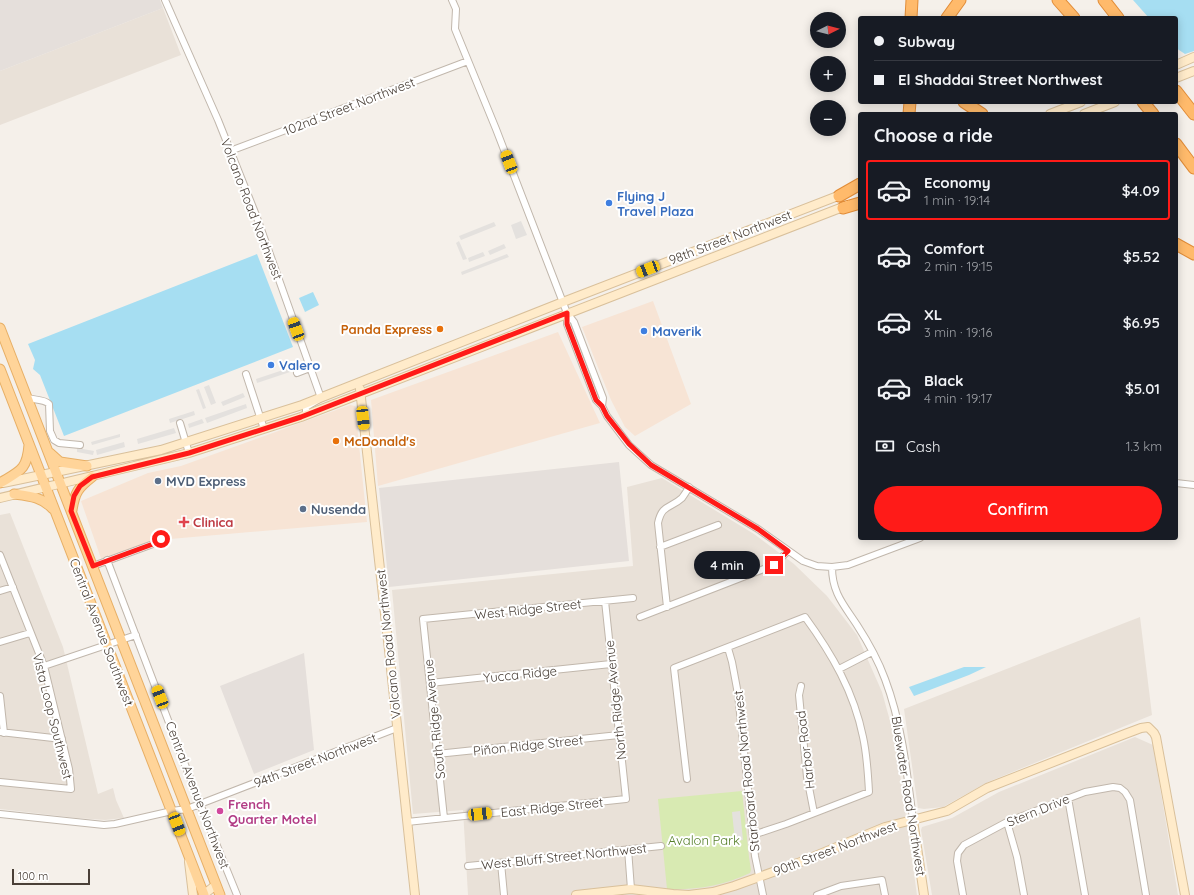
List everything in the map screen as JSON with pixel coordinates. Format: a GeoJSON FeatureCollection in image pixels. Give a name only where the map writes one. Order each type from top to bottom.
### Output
{"type":"FeatureCollection","features":[{"type":"Feature","properties":{"kind":"highway"},"geometry":{"type":"LineString","coordinates":[[911,16],[912,0]]}},
{"type":"Feature","properties":{"kind":"highway"},"geometry":{"type":"LineString","coordinates":[[948,16],[960,0]]}},
{"type":"Feature","properties":{"kind":"highway"},"geometry":{"type":"LineString","coordinates":[[1058,0],[1072,16]]}},
{"type":"Feature","properties":{"kind":"highway"},"geometry":{"type":"LineString","coordinates":[[1068,0],[1080,16]]}},
{"type":"Feature","properties":{"kind":"highway"},"geometry":{"type":"LineString","coordinates":[[1104,0],[1116,16]]}},
{"type":"Feature","properties":{"kind":"highway"},"geometry":{"type":"LineString","coordinates":[[1178,94],[1194,114]]}},
{"type":"Feature","properties":{"kind":"highway"},"geometry":{"type":"LineString","coordinates":[[967,104],[979,112]]}},
{"type":"Feature","properties":{"kind":"highway"},"geometry":{"type":"LineString","coordinates":[[1145,104],[1151,112]]}},
{"type":"Feature","properties":{"kind":"highway"},"geometry":{"type":"LineString","coordinates":[[1178,147],[1194,168]]}},
{"type":"Feature","properties":{"kind":"highway"},"geometry":{"type":"LineString","coordinates":[[839,196],[858,185]]}},
{"type":"Feature","properties":{"kind":"highway"},"geometry":{"type":"LineString","coordinates":[[843,208],[858,203]]}},
{"type":"Feature","properties":{"kind":"highway"},"geometry":{"type":"LineString","coordinates":[[1178,245],[1194,254]]}},
{"type":"Feature","properties":{"kind":"main road"},"geometry":{"type":"LineString","coordinates":[[1178,63],[1194,58]]}},
{"type":"Feature","properties":{"kind":"main road"},"geometry":{"type":"LineString","coordinates":[[1178,77],[1192,72]]}},
{"type":"Feature","properties":{"kind":"main road"},"geometry":{"type":"LineString","coordinates":[[1055,112],[1076,104]]}},
{"type":"Feature","properties":{"kind":"main road"},"geometry":{"type":"LineString","coordinates":[[1089,112],[1110,104]]}},
{"type":"Feature","properties":{"kind":"main road","name":"98th Street Northwest"},"geometry":{"type":"LineString","coordinates":[[0,483],[161,450],[260,419],[342,390],[394,368],[563,302],[858,189]]}},
{"type":"Feature","properties":{"kind":"main road","name":"98th Street Northwest"},"geometry":{"type":"LineString","coordinates":[[0,498],[189,453],[264,429],[306,411],[360,394],[843,208]]}},
{"type":"Feature","properties":{"kind":"main road","name":"Central Avenue Northwest"},"geometry":{"type":"LineString","coordinates":[[0,328],[220,895]]}},
{"type":"Feature","properties":{"kind":"main road"},"geometry":{"type":"LineString","coordinates":[[360,394],[360,388],[387,376],[394,368]]}},
{"type":"Feature","properties":{"kind":"main road","name":"Central Avenue Southwest"},"geometry":{"type":"LineString","coordinates":[[0,369],[204,895]]}},
{"type":"Feature","properties":{"kind":"main road"},"geometry":{"type":"LineString","coordinates":[[306,411],[332,398],[342,390]]}},
{"type":"Feature","properties":{"kind":"main road","name":"Volcano Road Northwest"},"geometry":{"type":"LineString","coordinates":[[360,394],[415,895]]}},
{"type":"Feature","properties":{"kind":"main road"},"geometry":{"type":"LineString","coordinates":[[0,483],[16,474],[24,467],[27,460],[29,442]]}},
{"type":"Feature","properties":{"kind":"main road"},"geometry":{"type":"LineString","coordinates":[[48,450],[60,462],[87,466]]}},
{"type":"Feature","properties":{"kind":"main road"},"geometry":{"type":"LineString","coordinates":[[71,511],[74,496],[80,486],[92,477]]}},
{"type":"Feature","properties":{"kind":"main road"},"geometry":{"type":"LineString","coordinates":[[14,494],[37,497],[48,503],[55,512]]}},
{"type":"Feature","properties":{"kind":"main road","name":"90th Street Northwest"},"geometry":{"type":"LineString","coordinates":[[576,895],[636,892],[689,895],[713,892],[734,886],[798,863],[885,827],[947,812],[987,788],[1125,734],[1148,727],[1156,737],[1185,895]]}},
{"type":"Feature","properties":{"kind":"main road","name":"Bluewater Road Northwest"},"geometry":{"type":"LineString","coordinates":[[913,820],[924,895]]}},
{"type":"Feature","properties":{"kind":"main road"},"geometry":{"type":"LineString","coordinates":[[188,853],[192,895]]}},
{"type":"Feature","properties":{"kind":"main road"},"geometry":{"type":"LineString","coordinates":[[204,895],[216,885]]}},
{"type":"Feature","properties":{"kind":"street","name":"Volcano Road Northwest"},"geometry":{"type":"LineString","coordinates":[[166,0],[256,215],[321,398]]}},
{"type":"Feature","properties":{"kind":"street"},"geometry":{"type":"LineString","coordinates":[[452,0],[456,9],[455,29],[499,136],[563,302],[567,313],[567,324],[596,400],[602,406],[607,416],[629,444],[651,465],[758,529],[803,561],[817,566],[832,567],[848,565],[915,540]]}},
{"type":"Feature","properties":{"kind":"street","name":"102nd Street Northwest"},"geometry":{"type":"LineString","coordinates":[[230,151],[468,61]]}},
{"type":"Feature","properties":{"kind":"street"},"geometry":{"type":"LineString","coordinates":[[297,373],[310,368]]}},
{"type":"Feature","properties":{"kind":"street"},"geometry":{"type":"LineString","coordinates":[[246,374],[264,429]]}},
{"type":"Feature","properties":{"kind":"street"},"geometry":{"type":"LineString","coordinates":[[27,398],[38,401],[43,400],[49,404],[50,431],[54,440],[59,443],[80,445]]}},
{"type":"Feature","properties":{"kind":"street"},"geometry":{"type":"LineString","coordinates":[[306,411],[321,398]]}},
{"type":"Feature","properties":{"kind":"street"},"geometry":{"type":"LineString","coordinates":[[180,423],[189,453]]}},
{"type":"Feature","properties":{"kind":"street"},"geometry":{"type":"LineString","coordinates":[[1178,483],[1194,485]]}},
{"type":"Feature","properties":{"kind":"street"},"geometry":{"type":"LineString","coordinates":[[667,607],[660,547],[658,523],[659,515],[664,509],[681,498],[689,487]]}},
{"type":"Feature","properties":{"kind":"street"},"geometry":{"type":"LineString","coordinates":[[660,547],[718,524]]}},
{"type":"Feature","properties":{"kind":"street"},"geometry":{"type":"LineString","coordinates":[[93,566],[153,544],[161,539]]}},
{"type":"Feature","properties":{"kind":"street"},"geometry":{"type":"LineString","coordinates":[[640,617],[774,565],[788,551]]}},
{"type":"Feature","properties":{"kind":"street","name":"Vista Loop Southwest"},"geometry":{"type":"LineString","coordinates":[[0,555],[30,634],[44,666],[62,738],[69,770],[71,789],[0,782]]}},
{"type":"Feature","properties":{"kind":"street","name":"Central Avenue Northwest"},"geometry":{"type":"LineString","coordinates":[[107,560],[200,804],[237,895]]}},
{"type":"Feature","properties":{"kind":"street","name":"Bluewater Road Northwest"},"geometry":{"type":"LineString","coordinates":[[832,567],[834,585],[838,596],[857,625],[884,677],[898,722],[905,759],[913,820]]}},
{"type":"Feature","properties":{"kind":"street"},"geometry":{"type":"LineString","coordinates":[[0,591],[13,587]]}},
{"type":"Feature","properties":{"kind":"street","name":"West Ridge Street"},"geometry":{"type":"LineString","coordinates":[[423,619],[634,598]]}},
{"type":"Feature","properties":{"kind":"street","name":"North Ridge Avenue"},"geometry":{"type":"LineString","coordinates":[[605,601],[626,799]]}},
{"type":"Feature","properties":{"kind":"street"},"geometry":{"type":"LineString","coordinates":[[687,779],[674,668],[805,618],[823,642],[839,669],[849,691],[863,737],[867,761],[869,792],[786,824],[753,834]]}},
{"type":"Feature","properties":{"kind":"street","name":"South Ridge Avenue"},"geometry":{"type":"LineString","coordinates":[[423,619],[444,818]]}},
{"type":"Feature","properties":{"kind":"street"},"geometry":{"type":"LineString","coordinates":[[0,642],[30,634]]}},
{"type":"Feature","properties":{"kind":"street"},"geometry":{"type":"LineString","coordinates":[[44,666],[122,641],[136,635]]}},
{"type":"Feature","properties":{"kind":"street","name":"Starboard Road Northwest"},"geometry":{"type":"LineString","coordinates":[[728,648],[738,694],[755,856],[763,895]]}},
{"type":"Feature","properties":{"kind":"street"},"geometry":{"type":"LineString","coordinates":[[839,669],[872,652]]}},
{"type":"Feature","properties":{"kind":"street","name":"Yucca Ridge"},"geometry":{"type":"LineString","coordinates":[[430,683],[611,664]]}},
{"type":"Feature","properties":{"kind":"street","name":"Harbor Road"},"geometry":{"type":"LineString","coordinates":[[801,686],[799,695],[806,769],[814,813]]}},
{"type":"Feature","properties":{"kind":"street"},"geometry":{"type":"LineString","coordinates":[[0,696],[2,733],[62,738]]}},
{"type":"Feature","properties":{"kind":"street","name":"94th Street Northwest"},"geometry":{"type":"LineString","coordinates":[[0,814],[104,825],[127,822],[172,810],[187,809],[397,728]]}},
{"type":"Feature","properties":{"kind":"street","name":"Piñon Ridge Street"},"geometry":{"type":"LineString","coordinates":[[437,754],[619,735]]}},
{"type":"Feature","properties":{"kind":"street","name":"Stern Drive"},"geometry":{"type":"LineString","coordinates":[[963,895],[957,861],[958,854],[964,846],[1007,822],[1085,792],[1113,787],[1120,788],[1125,792],[1130,800],[1146,895]]}},
{"type":"Feature","properties":{"kind":"street"},"geometry":{"type":"LineString","coordinates":[[1068,798],[1085,895]]}},
{"type":"Feature","properties":{"kind":"street","name":"East Ridge Street"},"geometry":{"type":"LineString","coordinates":[[407,822],[626,799]]}},
{"type":"Feature","properties":{"kind":"street"},"geometry":{"type":"LineString","coordinates":[[1007,822],[1017,857],[1024,895]]}},
{"type":"Feature","properties":{"kind":"street","name":"West Bluff Street Northwest"},"geometry":{"type":"LineString","coordinates":[[468,866],[661,846]]}},
{"type":"Feature","properties":{"kind":"street"},"geometry":{"type":"LineString","coordinates":[[628,849],[636,892]]}},
{"type":"Feature","properties":{"kind":"street"},"geometry":{"type":"LineString","coordinates":[[501,863],[504,895]]}},
{"type":"Feature","properties":{"kind":"street"},"geometry":{"type":"LineString","coordinates":[[821,894],[841,886],[882,880],[885,895]]}},
{"type":"Feature","properties":{"kind":"shaded area"},"geometry":{"type":"Polygon","coordinates":[[[0,0],[160,0],[163,8],[0,71],[0,0]]]}},
{"type":"Feature","properties":{"kind":"shaded area"},"geometry":{"type":"Polygon","coordinates":[[[163,8],[181,55],[0,125],[0,71],[163,8]]]}},
{"type":"Feature","properties":{"kind":"shaded area"},"geometry":{"type":"Polygon","coordinates":[[[521,221],[527,235],[516,239],[511,225],[521,221]]]}},
{"type":"Feature","properties":{"kind":"shaded area"},"geometry":{"type":"Polygon","coordinates":[[[494,222],[496,226],[461,240],[459,236],[494,222]]]}},
{"type":"Feature","properties":{"kind":"shaded area"},"geometry":{"type":"Polygon","coordinates":[[[459,241],[467,259],[463,260],[456,243],[459,241]]]}},
{"type":"Feature","properties":{"kind":"shaded area"},"geometry":{"type":"Polygon","coordinates":[[[504,244],[506,248],[490,255],[488,251],[504,244]]]}},
{"type":"Feature","properties":{"kind":"shaded area"},"geometry":{"type":"Polygon","coordinates":[[[483,252],[485,256],[469,262],[468,258],[483,252]]]}},
{"type":"Feature","properties":{"kind":"shaded area"},"geometry":{"type":"Polygon","coordinates":[[[507,254],[509,257],[462,275],[461,272],[507,254]]]}},
{"type":"Feature","properties":{"kind":"shaded area","name":"Maverik"},"geometry":{"type":"Polygon","coordinates":[[[653,301],[691,404],[635,436],[625,427],[611,400],[582,327],[653,301]]]}},
{"type":"Feature","properties":{"kind":"shaded area"},"geometry":{"type":"Polygon","coordinates":[[[558,332],[600,423],[378,486],[371,400],[558,332]]]}},
{"type":"Feature","properties":{"kind":"shaded area"},"geometry":{"type":"Polygon","coordinates":[[[292,367],[293,371],[257,383],[256,379],[292,367]]]}},
{"type":"Feature","properties":{"kind":"shaded area"},"geometry":{"type":"Polygon","coordinates":[[[209,385],[216,403],[211,405],[204,387],[209,385]]]}},
{"type":"Feature","properties":{"kind":"shaded area"},"geometry":{"type":"Polygon","coordinates":[[[199,389],[206,408],[203,409],[196,390],[199,389]]]}},
{"type":"Feature","properties":{"kind":"shaded area"},"geometry":{"type":"Polygon","coordinates":[[[243,393],[245,397],[223,406],[221,402],[243,393]]]}},
{"type":"Feature","properties":{"kind":"shaded area"},"geometry":{"type":"Polygon","coordinates":[[[246,404],[247,408],[207,423],[205,418],[246,404]]]}},
{"type":"Feature","properties":{"kind":"shaded area"},"geometry":{"type":"Polygon","coordinates":[[[350,405],[355,406],[367,522],[170,539],[104,567],[81,501],[148,473],[181,466],[350,405]]]}},
{"type":"Feature","properties":{"kind":"shaded area"},"geometry":{"type":"Polygon","coordinates":[[[194,411],[195,415],[170,423],[169,419],[194,411]]]}},
{"type":"Feature","properties":{"kind":"shaded area"},"geometry":{"type":"Polygon","coordinates":[[[202,419],[204,423],[189,428],[188,424],[202,419]]]}},
{"type":"Feature","properties":{"kind":"shaded area"},"geometry":{"type":"Polygon","coordinates":[[[174,428],[176,433],[138,444],[137,439],[174,428]]]}},
{"type":"Feature","properties":{"kind":"shaded area"},"geometry":{"type":"Polygon","coordinates":[[[120,434],[120,437],[92,445],[91,442],[120,434]]]}},
{"type":"Feature","properties":{"kind":"shaded area"},"geometry":{"type":"Polygon","coordinates":[[[124,442],[125,447],[97,455],[96,450],[124,442]]]}},
{"type":"Feature","properties":{"kind":"shaded area"},"geometry":{"type":"Polygon","coordinates":[[[77,448],[94,451],[93,455],[77,452],[77,448]]]}},
{"type":"Feature","properties":{"kind":"shaded area"},"geometry":{"type":"Polygon","coordinates":[[[619,462],[629,561],[389,587],[379,488],[619,462]]]}},
{"type":"Feature","properties":{"kind":"shaded area"},"geometry":{"type":"Polygon","coordinates":[[[662,478],[754,534],[794,564],[827,596],[857,635],[882,692],[895,739],[917,895],[468,895],[463,810],[413,814],[392,590],[633,566],[627,487],[662,478]]]}},
{"type":"Feature","properties":{"kind":"shaded area"},"geometry":{"type":"Polygon","coordinates":[[[10,513],[63,647],[98,794],[113,788],[116,800],[124,818],[105,820],[77,818],[0,809],[0,515],[10,513]]]}},
{"type":"Feature","properties":{"kind":"shaded area"},"geometry":{"type":"Polygon","coordinates":[[[1140,617],[1152,715],[988,782],[943,807],[924,809],[918,808],[904,709],[1140,617]]]}},
{"type":"Feature","properties":{"kind":"shaded area"},"geometry":{"type":"Polygon","coordinates":[[[304,653],[314,750],[254,774],[220,686],[304,653]]]}},
{"type":"Feature","properties":{"kind":"shaded area"},"geometry":{"type":"Polygon","coordinates":[[[1135,737],[1153,745],[1178,895],[932,895],[921,830],[922,827],[952,818],[999,792],[1135,737]]]}},
{"type":"Feature","properties":{"kind":"shaded area"},"geometry":{"type":"Polygon","coordinates":[[[740,811],[743,840],[735,841],[732,812],[740,811]]]}},
{"type":"Feature","properties":{"kind":"green space","name":"Avalon Park"},"geometry":{"type":"Polygon","coordinates":[[[742,791],[751,870],[750,873],[720,884],[699,888],[667,889],[658,799],[742,791]]]}},
{"type":"Feature","properties":{"kind":"water"},"geometry":{"type":"Polygon","coordinates":[[[1133,0],[1194,0],[1194,51],[1185,54],[1178,49],[1178,16],[1147,16],[1133,0]]]}},
{"type":"Feature","properties":{"kind":"water"},"geometry":{"type":"Polygon","coordinates":[[[257,254],[293,347],[64,436],[40,375],[33,369],[35,360],[28,344],[257,254]]]}},
{"type":"Feature","properties":{"kind":"water"},"geometry":{"type":"Polygon","coordinates":[[[313,292],[319,305],[305,312],[299,298],[313,292]]]}},
{"type":"Feature","properties":{"kind":"water"},"geometry":{"type":"Polygon","coordinates":[[[964,667],[986,667],[914,696],[909,687],[964,667]]]}},
{"type":"Feature","properties":{"kind":"place","name":"Flying J Travel Plaza"},"geometry":{"type":"Point","coordinates":[609,203]}},
{"type":"Feature","properties":{"kind":"place","name":"Panda Express"},"geometry":{"type":"Point","coordinates":[440,329]}},
{"type":"Feature","properties":{"kind":"place","name":"Maverik"},"geometry":{"type":"Point","coordinates":[644,331]}},
{"type":"Feature","properties":{"kind":"place","name":"Valero"},"geometry":{"type":"Point","coordinates":[271,365]}},
{"type":"Feature","properties":{"kind":"place","name":"McDonald's"},"geometry":{"type":"Point","coordinates":[336,441]}},
{"type":"Feature","properties":{"kind":"place","name":"MVD Express"},"geometry":{"type":"Point","coordinates":[158,481]}},
{"type":"Feature","properties":{"kind":"place","name":"Nusenda"},"geometry":{"type":"Point","coordinates":[303,509]}},
{"type":"Feature","properties":{"kind":"place","name":"Clinica"},"geometry":{"type":"Point","coordinates":[184,522]}},
{"type":"Feature","properties":{"kind":"place","name":"French Quarter Motel"},"geometry":{"type":"Point","coordinates":[220,811]}},
{"type":"Feature","properties":{"kind":"route"},"geometry":{"type":"LineString","coordinates":[[161,539],[153,544],[93,566],[71,511],[74,496],[80,486],[92,477],[189,453],[301,417],[567,313],[567,324],[596,400],[602,406],[607,416],[629,444],[651,465],[758,529],[788,551],[782,559],[774,565]]}}]}
